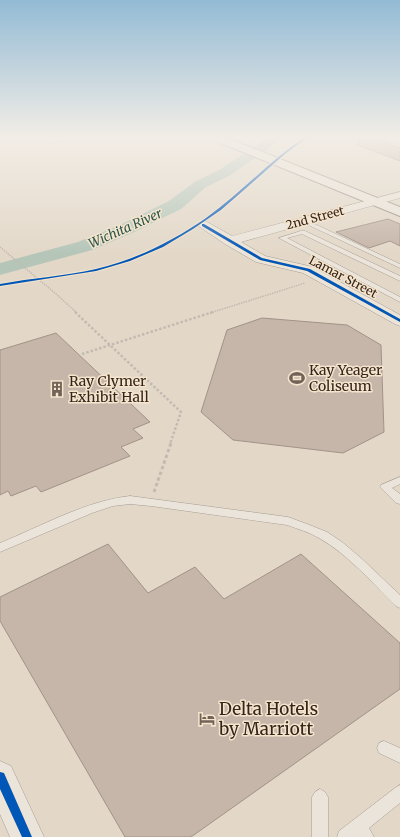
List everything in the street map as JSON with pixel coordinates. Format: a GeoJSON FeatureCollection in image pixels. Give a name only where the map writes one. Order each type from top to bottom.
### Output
{"type":"FeatureCollection","features":[{"type":"Feature","properties":{"kind":"main road"},"geometry":{"type":"LineString","coordinates":[[310,176],[400,212]]}},
{"type":"Feature","properties":{"kind":"street","name":"2nd Street"},"geometry":{"type":"LineString","coordinates":[[229,241],[400,195]]}},
{"type":"Feature","properties":{"kind":"street","name":"Lamar Street"},"geometry":{"type":"LineString","coordinates":[[203,225],[261,259],[300,267],[400,320]]}},
{"type":"Feature","properties":{"kind":"street"},"geometry":{"type":"LineString","coordinates":[[0,777],[27,837]]}},
{"type":"Feature","properties":{"kind":"lane"},"geometry":{"type":"LineString","coordinates":[[304,221],[400,266]]}},
{"type":"Feature","properties":{"kind":"lane"},"geometry":{"type":"LineString","coordinates":[[277,228],[292,235]]}},
{"type":"Feature","properties":{"kind":"lane"},"geometry":{"type":"LineString","coordinates":[[400,279],[303,232],[282,238],[400,300]]}},
{"type":"Feature","properties":{"kind":"lane"},"geometry":{"type":"LineString","coordinates":[[400,480],[385,487],[400,500]]}},
{"type":"Feature","properties":{"kind":"lane"},"geometry":{"type":"LineString","coordinates":[[0,548],[88,510],[112,502],[130,500],[151,502],[288,521],[310,528],[328,537],[400,603]]}},
{"type":"Feature","properties":{"kind":"lane"},"geometry":{"type":"LineString","coordinates":[[384,748],[400,756]]}},
{"type":"Feature","properties":{"kind":"lane"},"geometry":{"type":"LineString","coordinates":[[345,837],[362,832],[400,793]]}},
{"type":"Feature","properties":{"kind":"lane"},"geometry":{"type":"LineString","coordinates":[[320,797],[320,837]]}},
{"type":"Feature","properties":{"kind":"path"},"geometry":{"type":"LineString","coordinates":[[0,247],[55,293],[111,344],[181,412],[151,502]]}},
{"type":"Feature","properties":{"kind":"path"},"geometry":{"type":"LineString","coordinates":[[82,354],[323,278]]}},
{"type":"Feature","properties":{"kind":"path"},"geometry":{"type":"LineString","coordinates":[[32,281],[45,279]]}},
{"type":"Feature","properties":{"kind":"building"},"geometry":{"type":"Polygon","coordinates":[[[388,219],[400,224],[400,246],[390,241],[369,248],[336,232],[388,219]]]}},
{"type":"Feature","properties":{"kind":"building","name":"Kay Yeager Coliseum"},"geometry":{"type":"Polygon","coordinates":[[[262,318],[347,325],[381,345],[384,432],[343,453],[233,440],[201,412],[227,330],[262,318]]]}},
{"type":"Feature","properties":{"kind":"building","name":"Ray Clymer Exhibit Hall"},"geometry":{"type":"Polygon","coordinates":[[[56,333],[150,422],[133,429],[143,438],[121,447],[130,456],[41,492],[36,486],[11,496],[8,491],[0,495],[0,350],[56,333]]]}},
{"type":"Feature","properties":{"kind":"building","name":"Delta Hotels by Marriott"},"geometry":{"type":"Polygon","coordinates":[[[108,544],[148,593],[195,567],[224,599],[301,554],[400,643],[400,689],[191,837],[125,837],[0,621],[0,597],[108,544]]]}},
{"type":"Feature","properties":{"kind":"waterway","name":"Wichita River"},"geometry":{"type":"LineString","coordinates":[[0,269],[85,246],[126,229],[175,205],[201,184],[218,176]]}},
{"type":"Feature","properties":{"kind":"cycle path"},"geometry":{"type":"LineString","coordinates":[[0,285],[96,270],[129,260],[161,246],[192,229],[220,209],[259,176]]}},
{"type":"Feature","properties":{"kind":"cycle path"},"geometry":{"type":"LineString","coordinates":[[203,225],[261,259],[308,270],[400,321]]}},
{"type":"Feature","properties":{"kind":"cycle path"},"geometry":{"type":"LineString","coordinates":[[0,777],[27,837]]}},
{"type":"Feature","properties":{"kind":"place","name":"Kay Yeager Coliseum"},"geometry":{"type":"Point","coordinates":[297,378]}},
{"type":"Feature","properties":{"kind":"place","name":"Ray Clymer Exhibit Hall"},"geometry":{"type":"Point","coordinates":[57,389]}},
{"type":"Feature","properties":{"kind":"place","name":"Delta Hotels by Marriott"},"geometry":{"type":"Point","coordinates":[207,719]}}]}
